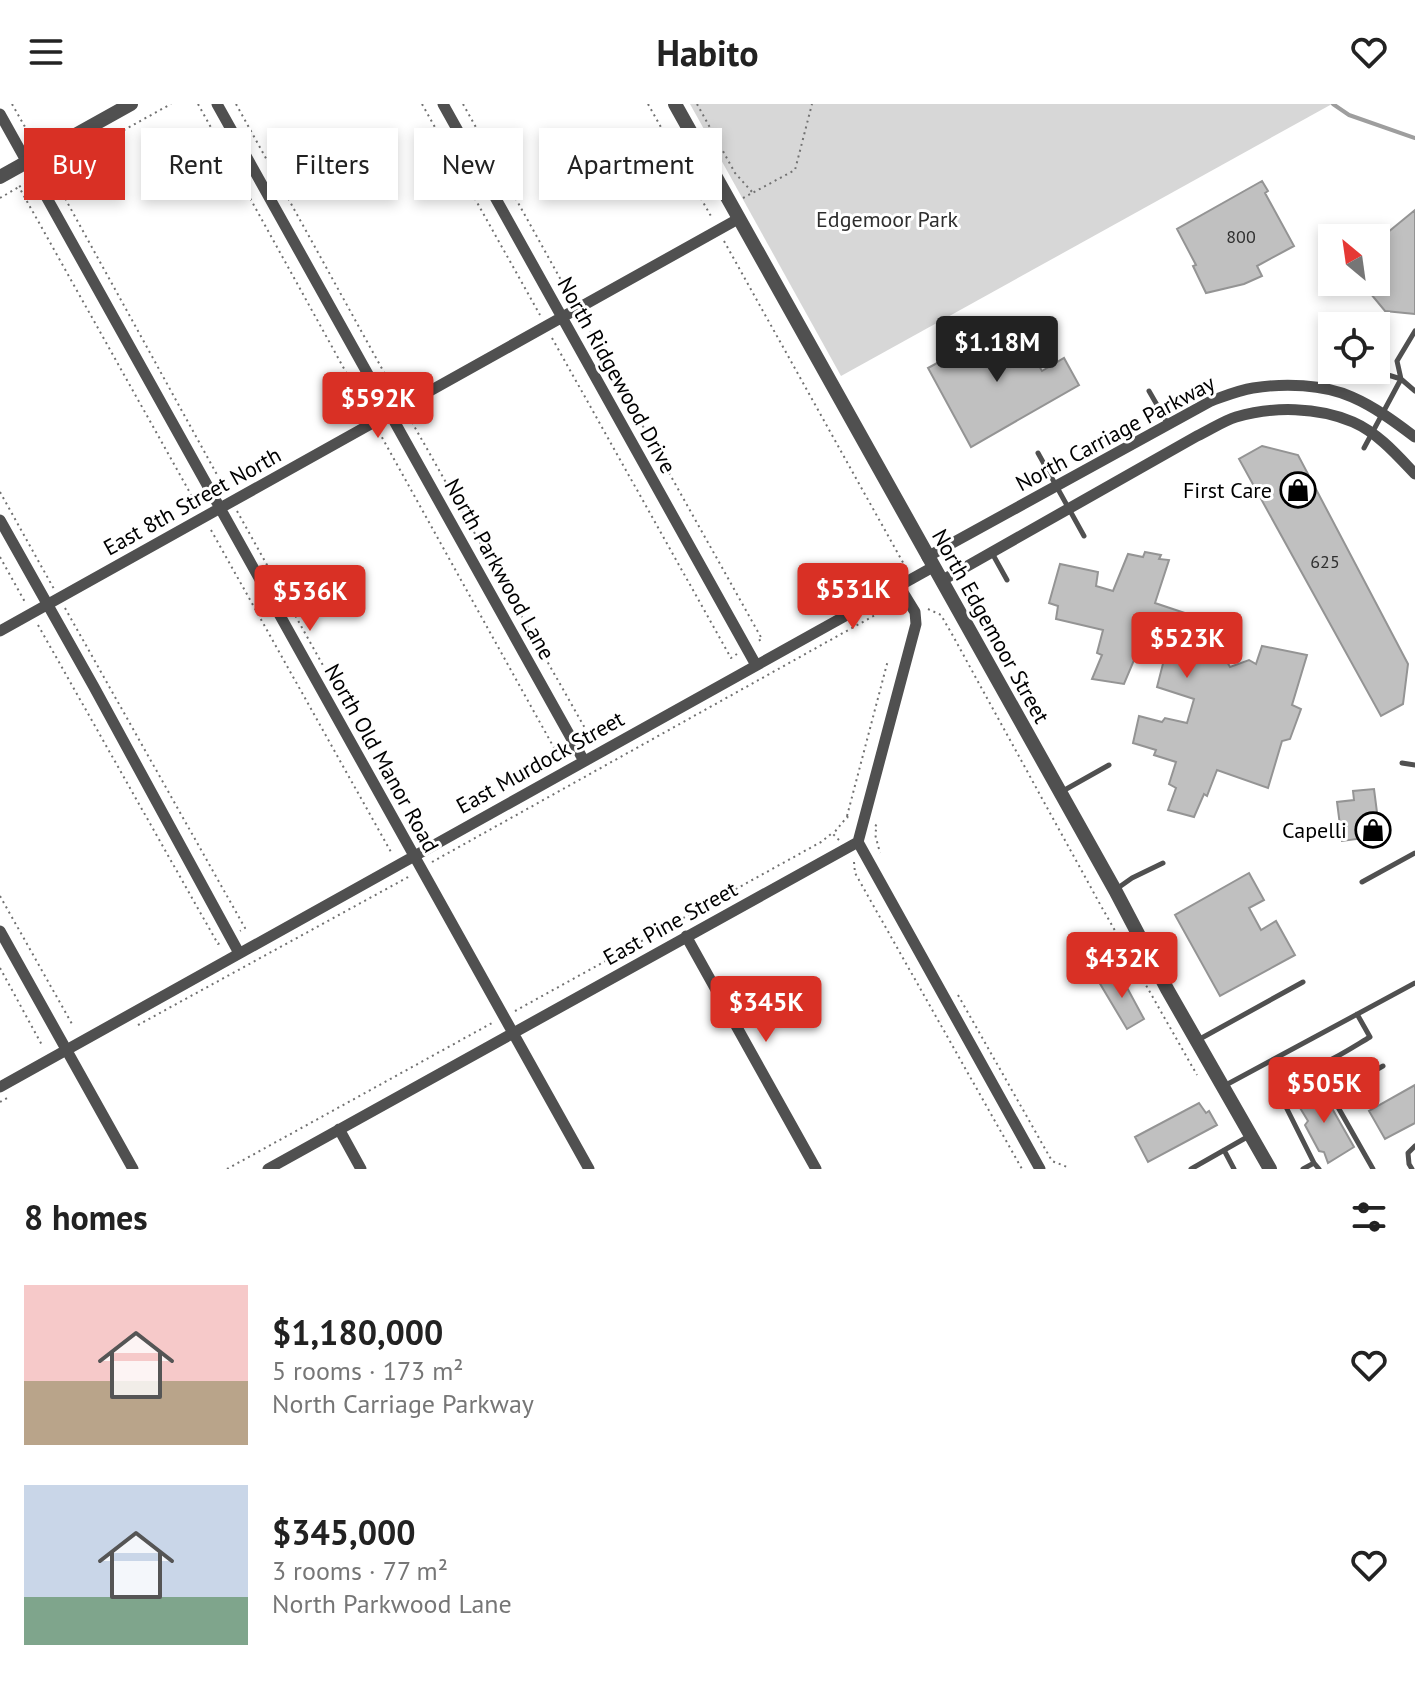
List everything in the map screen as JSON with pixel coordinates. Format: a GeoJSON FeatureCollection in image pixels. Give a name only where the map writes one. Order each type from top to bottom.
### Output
{"type":"FeatureCollection","features":[{"type":"Feature","properties":{"kind":"street"},"geometry":{"type":"LineString","coordinates":[[88,128],[131,104]]}},
{"type":"Feature","properties":{"kind":"street","name":"North Parkwood Lane"},"geometry":{"type":"LineString","coordinates":[[217,104],[584,761]]}},
{"type":"Feature","properties":{"kind":"street","name":"North Ridgewood Drive"},"geometry":{"type":"LineString","coordinates":[[443,104],[756,665]]}},
{"type":"Feature","properties":{"kind":"street","name":"North Edgemoor Street"},"geometry":{"type":"LineString","coordinates":[[675,104],[1270,1169]]}},
{"type":"Feature","properties":{"kind":"street","name":"North Old Manor Road"},"geometry":{"type":"LineString","coordinates":[[0,114],[24,157]]}},
{"type":"Feature","properties":{"kind":"street"},"geometry":{"type":"LineString","coordinates":[[0,177],[24,164]]}},
{"type":"Feature","properties":{"kind":"street","name":"North Old Manor Road"},"geometry":{"type":"LineString","coordinates":[[48,200],[589,1169]]}},
{"type":"Feature","properties":{"kind":"street","name":"East 8th Street North"},"geometry":{"type":"LineString","coordinates":[[0,631],[718,230],[735,212]]}},
{"type":"Feature","properties":{"kind":"street","name":"North Carriage Parkway"},"geometry":{"type":"LineString","coordinates":[[930,562],[1056,485],[1168,424],[1211,401],[1251,388],[1289,385],[1350,396],[1384,414],[1415,437]]}},
{"type":"Feature","properties":{"kind":"street","name":"North Carriage Parkway"},"geometry":{"type":"LineString","coordinates":[[941,581],[1236,417],[1279,409],[1324,413],[1354,422],[1394,451],[1415,474]]}},
{"type":"Feature","properties":{"kind":"street"},"geometry":{"type":"LineString","coordinates":[[0,520],[239,953]]}},
{"type":"Feature","properties":{"kind":"street","name":"East Murdock Street"},"geometry":{"type":"LineString","coordinates":[[0,1087],[912,579],[930,562]]}},
{"type":"Feature","properties":{"kind":"street"},"geometry":{"type":"LineString","coordinates":[[899,586],[915,612],[916,624],[858,842],[1040,1169]]}},
{"type":"Feature","properties":{"kind":"street","name":"East Pine Street"},"geometry":{"type":"LineString","coordinates":[[268,1169],[858,842]]}},
{"type":"Feature","properties":{"kind":"street"},"geometry":{"type":"LineString","coordinates":[[0,931],[133,1169]]}},
{"type":"Feature","properties":{"kind":"street"},"geometry":{"type":"LineString","coordinates":[[686,936],[816,1169]]}},
{"type":"Feature","properties":{"kind":"street"},"geometry":{"type":"LineString","coordinates":[[339,1129],[361,1169]]}},
{"type":"Feature","properties":{"kind":"lane"},"geometry":{"type":"LineString","coordinates":[[1364,448],[1401,379],[1397,361],[1415,331]]}},
{"type":"Feature","properties":{"kind":"lane"},"geometry":{"type":"LineString","coordinates":[[1390,376],[1401,379],[1415,391]]}},
{"type":"Feature","properties":{"kind":"lane"},"geometry":{"type":"LineString","coordinates":[[1149,391],[1168,424]]}},
{"type":"Feature","properties":{"kind":"lane"},"geometry":{"type":"LineString","coordinates":[[1038,453],[1084,536]]}},
{"type":"Feature","properties":{"kind":"lane"},"geometry":{"type":"LineString","coordinates":[[992,553],[1007,580]]}},
{"type":"Feature","properties":{"kind":"lane"},"geometry":{"type":"LineString","coordinates":[[1402,763],[1415,765]]}},
{"type":"Feature","properties":{"kind":"lane"},"geometry":{"type":"LineString","coordinates":[[1060,793],[1109,765]]}},
{"type":"Feature","properties":{"kind":"lane"},"geometry":{"type":"LineString","coordinates":[[1362,882],[1415,853]]}},
{"type":"Feature","properties":{"kind":"lane"},"geometry":{"type":"LineString","coordinates":[[1115,890],[1163,863]]}},
{"type":"Feature","properties":{"kind":"lane"},"geometry":{"type":"LineString","coordinates":[[1197,1040],[1303,982]]}},
{"type":"Feature","properties":{"kind":"lane"},"geometry":{"type":"LineString","coordinates":[[1223,1087],[1414,985]]}},
{"type":"Feature","properties":{"kind":"lane"},"geometry":{"type":"LineString","coordinates":[[1319,1169],[1281,1097],[1280,1088],[1283,1078],[1302,1065],[1318,1065],[1370,1037],[1357,1014]]}},
{"type":"Feature","properties":{"kind":"lane"},"geometry":{"type":"LineString","coordinates":[[1318,1065],[1322,1079],[1373,1169]]}},
{"type":"Feature","properties":{"kind":"lane"},"geometry":{"type":"LineString","coordinates":[[1339,1108],[1349,1085],[1383,1066]]}},
{"type":"Feature","properties":{"kind":"lane"},"geometry":{"type":"LineString","coordinates":[[1191,1169],[1251,1135]]}},
{"type":"Feature","properties":{"kind":"lane"},"geometry":{"type":"LineString","coordinates":[[1412,1169],[1408,1153],[1415,1146]]}},
{"type":"Feature","properties":{"kind":"lane"},"geometry":{"type":"LineString","coordinates":[[1224,1150],[1234,1169]]}},
{"type":"Feature","properties":{"kind":"lane"},"geometry":{"type":"LineString","coordinates":[[1303,1169],[1314,1163]]}},
{"type":"Feature","properties":{"kind":"path"},"geometry":{"type":"LineString","coordinates":[[236,104],[590,737],[558,755]]}},
{"type":"Feature","properties":{"kind":"path"},"geometry":{"type":"LineString","coordinates":[[422,104],[731,658],[762,639],[463,104]]}},
{"type":"Feature","properties":{"kind":"path"},"geometry":{"type":"LineString","coordinates":[[648,104],[912,579]]}},
{"type":"Feature","properties":{"kind":"path"},"geometry":{"type":"LineString","coordinates":[[697,104],[735,173],[753,193]]}},
{"type":"Feature","properties":{"kind":"path"},"geometry":{"type":"LineString","coordinates":[[735,212],[753,193],[795,170],[812,104]]}},
{"type":"Feature","properties":{"kind":"path"},"geometry":{"type":"LineString","coordinates":[[702,128],[708,124]]}},
{"type":"Feature","properties":{"kind":"path"},"geometry":{"type":"LineString","coordinates":[[0,198],[19,187]]}},
{"type":"Feature","properties":{"kind":"path"},"geometry":{"type":"LineString","coordinates":[[0,557],[218,944]]}},
{"type":"Feature","properties":{"kind":"path"},"geometry":{"type":"LineString","coordinates":[[140,1024],[899,601],[923,600],[929,610],[941,615],[1197,1075]]}},
{"type":"Feature","properties":{"kind":"path"},"geometry":{"type":"LineString","coordinates":[[847,817],[888,660]]}},
{"type":"Feature","properties":{"kind":"path"},"geometry":{"type":"LineString","coordinates":[[227,1169],[821,842],[835,831]]}},
{"type":"Feature","properties":{"kind":"path"},"geometry":{"type":"LineString","coordinates":[[0,896],[72,1024],[41,1044]]}},
{"type":"Feature","properties":{"kind":"path"},"geometry":{"type":"LineString","coordinates":[[0,968],[50,1059]]}},
{"type":"Feature","properties":{"kind":"path"},"geometry":{"type":"LineString","coordinates":[[0,1102],[11,1096]]}},
{"type":"Feature","properties":{"kind":"green space","name":"Edgemoor Park"},"geometry":{"type":"Polygon","coordinates":[[[690,104],[1332,104],[841,376],[722,162],[722,128],[703,128],[690,104]]]}},
{"type":"Feature","properties":{"kind":"building"},"geometry":{"type":"Polygon","coordinates":[[[1262,181],[1268,191],[1265,193],[1294,246],[1257,266],[1262,276],[1244,284],[1206,293],[1193,266],[1196,265],[1177,229],[1262,181]]]}},
{"type":"Feature","properties":{"kind":"building"},"geometry":{"type":"Polygon","coordinates":[[[1415,210],[1415,314],[1385,311],[1373,296],[1390,296],[1390,231],[1415,210]]]}},
{"type":"Feature","properties":{"kind":"building"},"geometry":{"type":"Polygon","coordinates":[[[1009,324],[1032,363],[1036,361],[1042,371],[1064,358],[1079,385],[971,447],[928,368],[1009,324]]]}},
{"type":"Feature","properties":{"kind":"building"},"geometry":{"type":"Polygon","coordinates":[[[1262,446],[1298,455],[1408,664],[1403,704],[1381,716],[1239,459],[1262,446]]]}},
{"type":"Feature","properties":{"kind":"building"},"geometry":{"type":"Polygon","coordinates":[[[1145,552],[1169,560],[1155,603],[1203,619],[1230,667],[1249,660],[1256,664],[1262,646],[1307,655],[1292,705],[1301,709],[1290,739],[1282,741],[1268,788],[1217,770],[1207,796],[1204,794],[1194,817],[1168,810],[1176,788],[1169,784],[1176,762],[1154,755],[1156,750],[1133,743],[1139,716],[1162,722],[1165,718],[1187,723],[1194,699],[1157,687],[1167,648],[1142,641],[1124,684],[1092,679],[1102,655],[1097,653],[1103,630],[1056,619],[1058,606],[1049,603],[1060,564],[1098,572],[1096,586],[1113,591],[1128,554],[1143,557],[1145,552]]]}},
{"type":"Feature","properties":{"kind":"building"},"geometry":{"type":"Polygon","coordinates":[[[1374,789],[1380,836],[1342,841],[1337,802],[1354,800],[1353,791],[1374,789]]]}},
{"type":"Feature","properties":{"kind":"building"},"geometry":{"type":"Polygon","coordinates":[[[1249,873],[1264,900],[1249,908],[1261,930],[1276,921],[1295,955],[1220,996],[1175,915],[1249,873]]]}},
{"type":"Feature","properties":{"kind":"building"},"geometry":{"type":"Polygon","coordinates":[[[1118,971],[1144,1019],[1127,1029],[1099,982],[1118,971]]]}},
{"type":"Feature","properties":{"kind":"building"},"geometry":{"type":"Polygon","coordinates":[[[1415,1085],[1415,1123],[1385,1139],[1369,1111],[1415,1085]]]}},
{"type":"Feature","properties":{"kind":"building"},"geometry":{"type":"Polygon","coordinates":[[[1314,1088],[1317,1092],[1321,1089],[1354,1147],[1328,1163],[1305,1125],[1308,1121],[1297,1103],[1300,1096],[1314,1088]]]}},
{"type":"Feature","properties":{"kind":"building"},"geometry":{"type":"Polygon","coordinates":[[[1199,1103],[1206,1113],[1209,1111],[1217,1125],[1148,1162],[1135,1137],[1199,1103]]]}},
{"type":"Feature","properties":{"kind":"waterway"},"geometry":{"type":"LineString","coordinates":[[1333,104],[1349,115],[1415,138]]}},
{"type":"Feature","properties":{"kind":"place","name":"First Care"},"geometry":{"type":"Point","coordinates":[1298,490]}},
{"type":"Feature","properties":{"kind":"place","name":"Capelli"},"geometry":{"type":"Point","coordinates":[1373,830]}}]}
